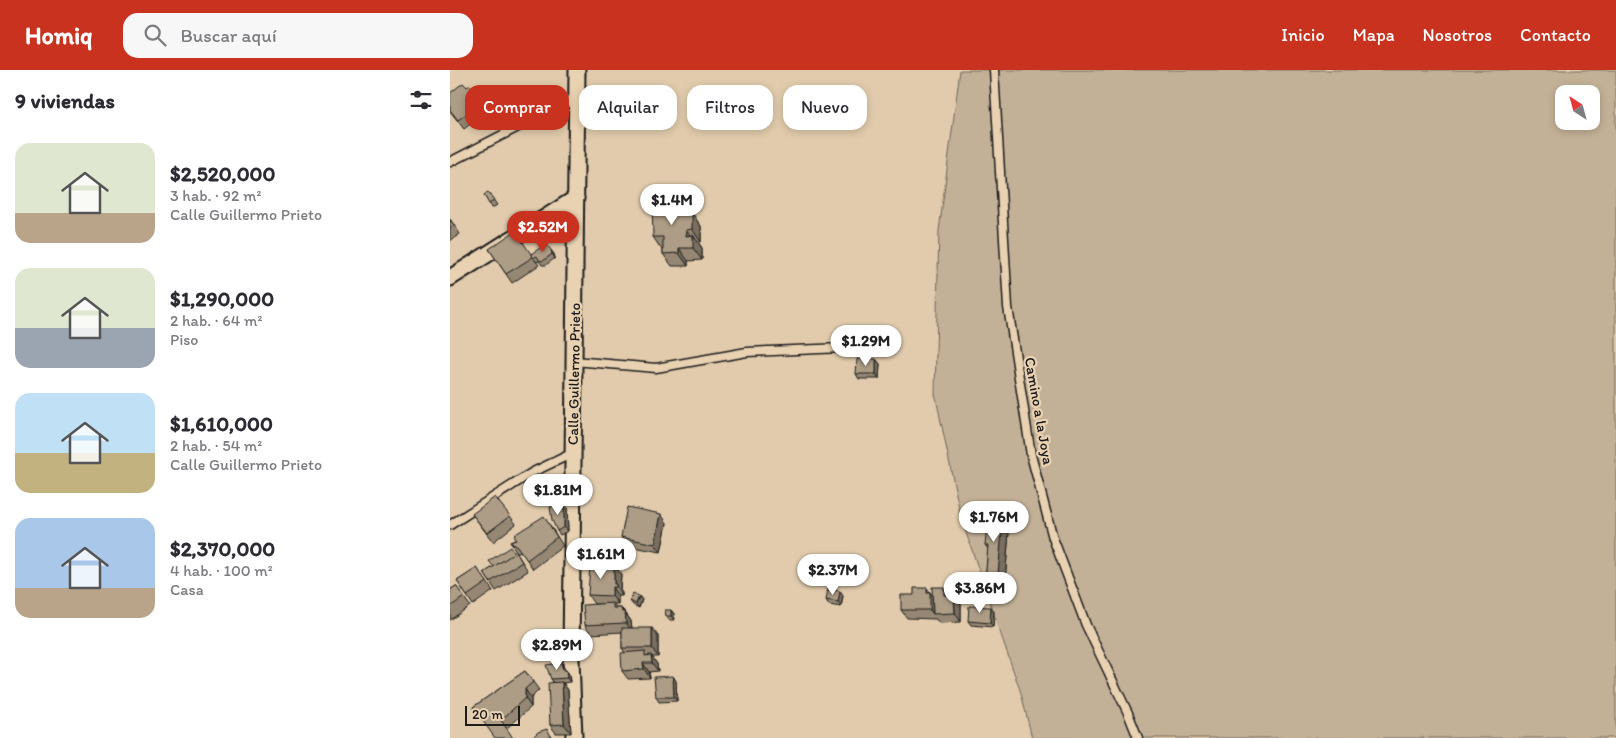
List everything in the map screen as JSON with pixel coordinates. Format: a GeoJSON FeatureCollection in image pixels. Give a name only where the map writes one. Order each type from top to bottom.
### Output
{"type":"FeatureCollection","features":[{"type":"Feature","properties":{"kind":"street","name":"Calle Guillermo Prieto"},"geometry":{"type":"LineString","coordinates":[[574,738],[571,659],[577,70]]}},
{"type":"Feature","properties":{"kind":"street"},"geometry":{"type":"LineString","coordinates":[[450,278],[576,198]]}},
{"type":"Feature","properties":{"kind":"lane","name":"Camino a la Joya"},"geometry":{"type":"LineString","coordinates":[[994,70],[1008,307],[1031,454],[1053,538],[1086,625],[1138,738]]}},
{"type":"Feature","properties":{"kind":"lane"},"geometry":{"type":"LineString","coordinates":[[450,162],[578,96]]}},
{"type":"Feature","properties":{"kind":"lane"},"geometry":{"type":"LineString","coordinates":[[574,361],[656,368],[747,352],[843,348]]}},
{"type":"Feature","properties":{"kind":"lane"},"geometry":{"type":"LineString","coordinates":[[450,525],[533,472],[573,452]]}},
{"type":"Feature","properties":{"kind":"shaded area"},"geometry":{"type":"Polygon","coordinates":[[[960,70],[1616,70],[1616,738],[1032,738],[1021,693],[961,518],[935,393],[939,231],[960,70]]]}},
{"type":"Feature","properties":{"kind":"building"},"geometry":{"type":"Polygon","coordinates":[[[463,83],[465,85],[465,115],[458,120],[450,110],[450,93],[463,83]]]}},
{"type":"Feature","properties":{"kind":"building"},"geometry":{"type":"Polygon","coordinates":[[[488,192],[494,200],[489,204],[484,195],[488,192]]]}},
{"type":"Feature","properties":{"kind":"building"},"geometry":{"type":"Polygon","coordinates":[[[652,199],[670,199],[670,206],[684,205],[684,213],[692,213],[692,229],[686,230],[686,236],[693,235],[693,248],[679,248],[679,253],[663,254],[663,237],[653,237],[652,199]]]}},
{"type":"Feature","properties":{"kind":"building"},"geometry":{"type":"Polygon","coordinates":[[[450,220],[454,225],[450,228],[450,220]]]}},
{"type":"Feature","properties":{"kind":"building"},"geometry":{"type":"Polygon","coordinates":[[[515,231],[533,257],[506,274],[489,249],[515,231]]]}},
{"type":"Feature","properties":{"kind":"building"},"geometry":{"type":"Polygon","coordinates":[[[546,244],[552,254],[543,261],[539,260],[537,256],[533,258],[531,254],[546,244]]]}},
{"type":"Feature","properties":{"kind":"building"},"geometry":{"type":"Polygon","coordinates":[[[857,359],[876,359],[876,374],[856,374],[857,359]]]}},
{"type":"Feature","properties":{"kind":"building"},"geometry":{"type":"Polygon","coordinates":[[[495,497],[510,516],[487,533],[472,514],[495,497]]]}},
{"type":"Feature","properties":{"kind":"building"},"geometry":{"type":"Polygon","coordinates":[[[564,503],[564,527],[557,531],[552,520],[550,507],[564,503]]]}},
{"type":"Feature","properties":{"kind":"building"},"geometry":{"type":"Polygon","coordinates":[[[989,506],[1003,507],[1002,511],[1004,511],[997,584],[985,583],[988,545],[985,545],[989,506]]]}},
{"type":"Feature","properties":{"kind":"building"},"geometry":{"type":"Polygon","coordinates":[[[627,507],[661,514],[655,544],[621,537],[627,507]]]}},
{"type":"Feature","properties":{"kind":"building"},"geometry":{"type":"Polygon","coordinates":[[[544,516],[557,537],[527,560],[517,546],[510,542],[516,540],[514,535],[544,516]]]}},
{"type":"Feature","properties":{"kind":"building"},"geometry":{"type":"Polygon","coordinates":[[[510,547],[515,553],[494,567],[489,561],[510,547]]]}},
{"type":"Feature","properties":{"kind":"building"},"geometry":{"type":"Polygon","coordinates":[[[516,552],[522,562],[490,582],[484,573],[516,552]]]}},
{"type":"Feature","properties":{"kind":"building"},"geometry":{"type":"Polygon","coordinates":[[[590,564],[614,565],[614,584],[616,584],[616,587],[612,587],[612,596],[588,595],[590,564]]]}},
{"type":"Feature","properties":{"kind":"building"},"geometry":{"type":"Polygon","coordinates":[[[477,568],[487,582],[467,596],[457,581],[477,568]]]}},
{"type":"Feature","properties":{"kind":"building"},"geometry":{"type":"Polygon","coordinates":[[[456,586],[464,597],[450,607],[450,590],[456,586]]]}},
{"type":"Feature","properties":{"kind":"building"},"geometry":{"type":"Polygon","coordinates":[[[932,587],[944,587],[944,595],[954,595],[955,613],[933,614],[932,587]]]}},
{"type":"Feature","properties":{"kind":"building"},"geometry":{"type":"Polygon","coordinates":[[[914,588],[927,588],[927,593],[930,593],[930,610],[901,610],[901,595],[914,595],[914,588]]]}},
{"type":"Feature","properties":{"kind":"building"},"geometry":{"type":"Polygon","coordinates":[[[828,589],[840,591],[838,602],[826,600],[828,589]]]}},
{"type":"Feature","properties":{"kind":"building"},"geometry":{"type":"Polygon","coordinates":[[[633,593],[639,596],[636,604],[630,601],[633,593]]]}},
{"type":"Feature","properties":{"kind":"building"},"geometry":{"type":"Polygon","coordinates":[[[613,603],[613,608],[621,608],[622,612],[625,612],[626,623],[585,625],[583,605],[613,603]]]}},
{"type":"Feature","properties":{"kind":"building"},"geometry":{"type":"Polygon","coordinates":[[[969,606],[991,607],[990,623],[968,621],[969,606]]]}},
{"type":"Feature","properties":{"kind":"building"},"geometry":{"type":"Polygon","coordinates":[[[665,610],[671,610],[671,616],[666,616],[665,610]]]}},
{"type":"Feature","properties":{"kind":"building"},"geometry":{"type":"Polygon","coordinates":[[[622,628],[652,628],[652,648],[622,648],[622,628]]]}},
{"type":"Feature","properties":{"kind":"building"},"geometry":{"type":"Polygon","coordinates":[[[645,651],[645,656],[651,655],[652,663],[643,663],[644,669],[622,671],[621,653],[645,651]]]}},
{"type":"Feature","properties":{"kind":"building"},"geometry":{"type":"Polygon","coordinates":[[[561,663],[563,670],[566,670],[567,678],[551,679],[546,665],[561,663]]]}},
{"type":"Feature","properties":{"kind":"building"},"geometry":{"type":"Polygon","coordinates":[[[525,671],[533,682],[525,689],[525,698],[501,720],[513,738],[495,738],[473,707],[525,671]]]}},
{"type":"Feature","properties":{"kind":"building"},"geometry":{"type":"Polygon","coordinates":[[[673,676],[674,697],[656,697],[654,677],[673,676]]]}},
{"type":"Feature","properties":{"kind":"building"},"geometry":{"type":"Polygon","coordinates":[[[562,682],[564,724],[550,725],[548,683],[562,682]]]}},
{"type":"Feature","properties":{"kind":"building"},"geometry":{"type":"Polygon","coordinates":[[[547,729],[551,736],[535,738],[534,736],[538,732],[547,729]]]}}]}
